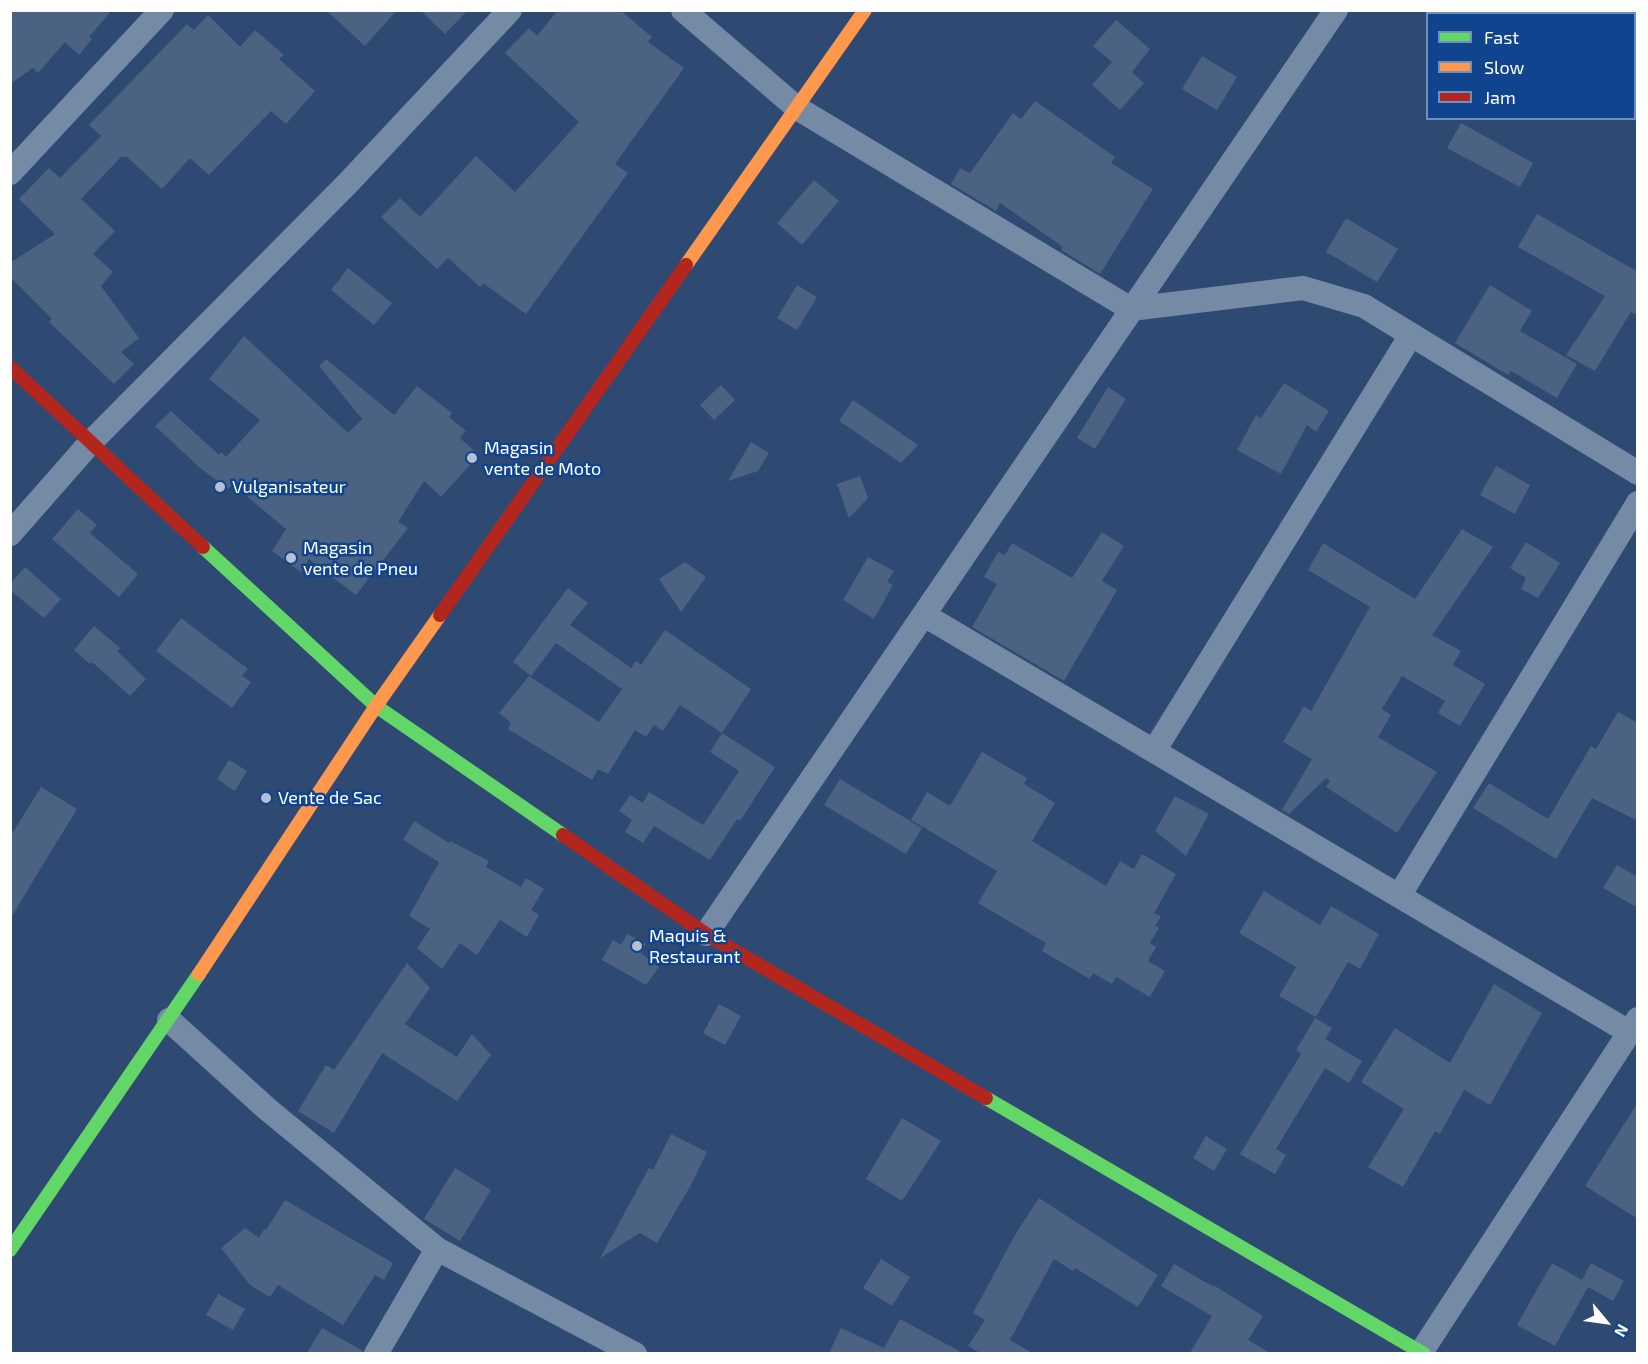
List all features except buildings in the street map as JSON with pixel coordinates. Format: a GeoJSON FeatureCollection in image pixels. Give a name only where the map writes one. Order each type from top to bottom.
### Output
{"type":"FeatureCollection","features":[{"type":"Feature","properties":{"kind":"street"},"geometry":{"type":"LineString","coordinates":[[10,173],[162,10]]}},
{"type":"Feature","properties":{"kind":"street"},"geometry":{"type":"LineString","coordinates":[[10,534],[90,443],[348,183],[510,10]]}},
{"type":"Feature","properties":{"kind":"street"},"geometry":{"type":"LineString","coordinates":[[683,10],[797,108],[1131,309],[1304,288],[1364,306],[1638,473]]}},
{"type":"Feature","properties":{"kind":"street"},"geometry":{"type":"LineString","coordinates":[[10,1250],[169,1020],[376,706],[865,10]]}},
{"type":"Feature","properties":{"kind":"street"},"geometry":{"type":"LineString","coordinates":[[706,934],[1336,10]]}},
{"type":"Feature","properties":{"kind":"street"},"geometry":{"type":"LineString","coordinates":[[1154,751],[1411,335]]}},
{"type":"Feature","properties":{"kind":"street"},"geometry":{"type":"LineString","coordinates":[[10,367],[376,706],[706,934],[1421,1353],[1633,1026],[1399,896],[924,615]]}},
{"type":"Feature","properties":{"kind":"street"},"geometry":{"type":"LineString","coordinates":[[1399,896],[1638,503]]}},
{"type":"Feature","properties":{"kind":"street"},"geometry":{"type":"LineString","coordinates":[[169,1020],[266,1108],[437,1249],[635,1353]]}},
{"type":"Feature","properties":{"kind":"street"},"geometry":{"type":"LineString","coordinates":[[376,1353],[437,1249]]}},
{"type":"Feature","properties":{"kind":"traffic: fast"},"geometry":{"type":"LineString","coordinates":[[203,547],[376,706],[563,835]]}},
{"type":"Feature","properties":{"kind":"traffic: fast"},"geometry":{"type":"LineString","coordinates":[[10,1250],[199,974]]}},
{"type":"Feature","properties":{"kind":"traffic: fast"},"geometry":{"type":"LineString","coordinates":[[986,1098],[1424,1354]]}},
{"type":"Feature","properties":{"kind":"traffic: slow"},"geometry":{"type":"LineString","coordinates":[[686,265],[865,10]]}},
{"type":"Feature","properties":{"kind":"traffic: slow"},"geometry":{"type":"LineString","coordinates":[[199,974],[376,706],[440,615]]}},
{"type":"Feature","properties":{"kind":"traffic: jam"},"geometry":{"type":"LineString","coordinates":[[440,615],[686,265]]}},
{"type":"Feature","properties":{"kind":"traffic: jam"},"geometry":{"type":"LineString","coordinates":[[10,367],[203,547]]}},
{"type":"Feature","properties":{"kind":"traffic: jam"},"geometry":{"type":"LineString","coordinates":[[563,835],[706,934],[986,1098]]}},
{"type":"Feature","properties":{"kind":"place","name":"Magasin vente de Moto"},"geometry":{"type":"Point","coordinates":[472,458]}},
{"type":"Feature","properties":{"kind":"place","name":"Vulganisateur"},"geometry":{"type":"Point","coordinates":[220,487]}},
{"type":"Feature","properties":{"kind":"place","name":"Magasin vente de Pneu"},"geometry":{"type":"Point","coordinates":[291,558]}},
{"type":"Feature","properties":{"kind":"place","name":"Vente de Sac"},"geometry":{"type":"Point","coordinates":[266,798]}},
{"type":"Feature","properties":{"kind":"place","name":"Maquis & Restaurant"},"geometry":{"type":"Point","coordinates":[637,946]}}]}
